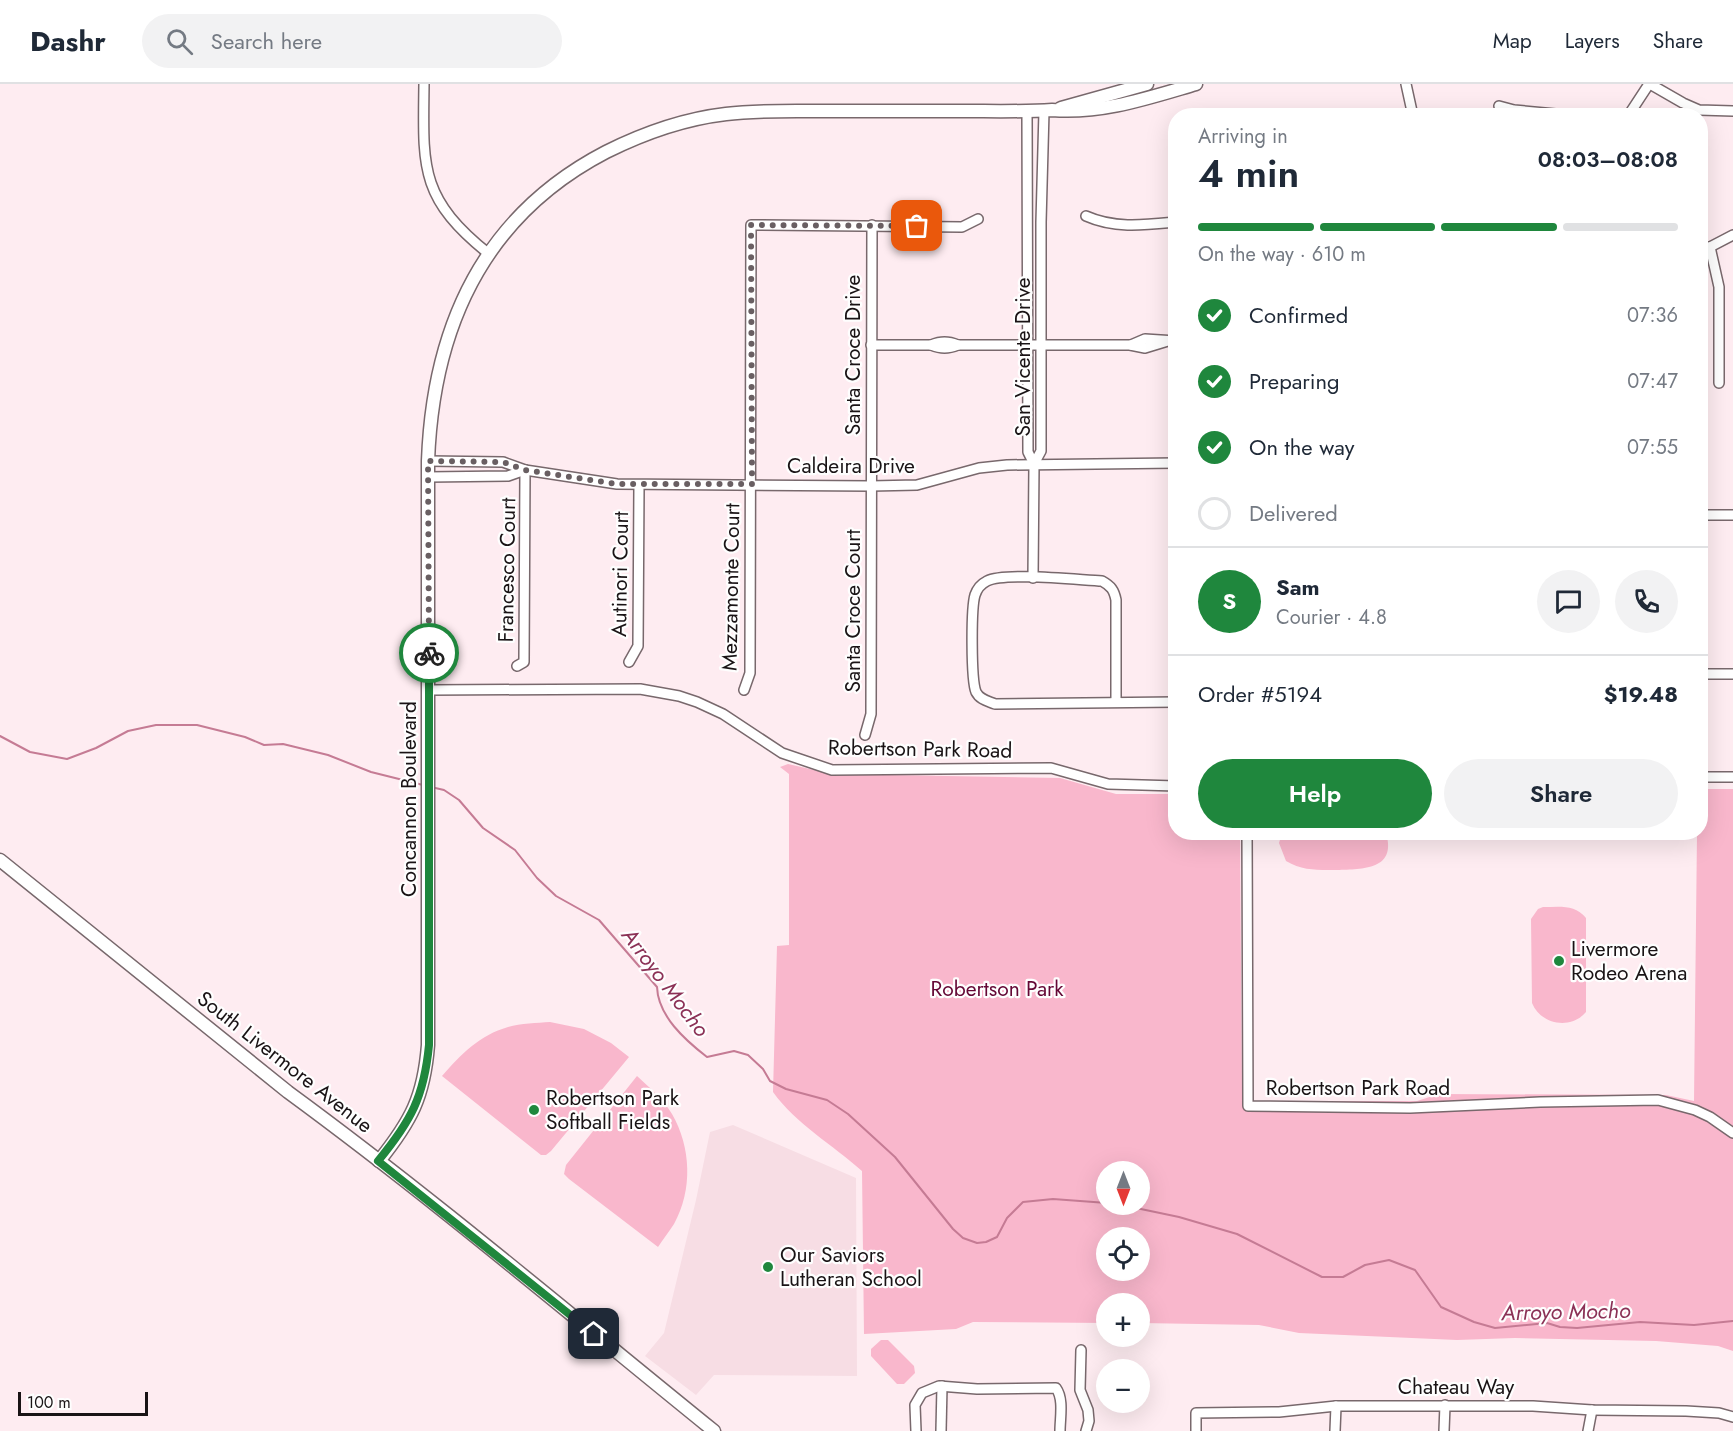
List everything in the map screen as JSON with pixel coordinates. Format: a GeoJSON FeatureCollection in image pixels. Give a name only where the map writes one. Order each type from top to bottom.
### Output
{"type":"FeatureCollection","features":[{"type":"Feature","properties":{"kind":"main road","name":"Concannon Boulevard"},"geometry":{"type":"LineString","coordinates":[[1048,111],[1147,84]]}},
{"type":"Feature","properties":{"kind":"main road","name":"Concannon Boulevard"},"geometry":{"type":"LineString","coordinates":[[378,1161],[405,1125],[418,1100],[426,1074],[429,1045],[428,461],[432,403],[437,373],[457,310],[503,233],[521,213],[552,186],[584,164],[658,128],[681,122],[725,114],[762,111],[1074,112],[1106,109],[1196,84]]}},
{"type":"Feature","properties":{"kind":"main road","name":"South Livermore Avenue"},"geometry":{"type":"LineString","coordinates":[[0,860],[714,1431]]}},
{"type":"Feature","properties":{"kind":"street"},"geometry":{"type":"LineString","coordinates":[[424,84],[423,147],[431,184],[439,202],[458,228],[489,254]]}},
{"type":"Feature","properties":{"kind":"street"},"geometry":{"type":"LineString","coordinates":[[1406,84],[1411,108]]}},
{"type":"Feature","properties":{"kind":"street"},"geometry":{"type":"LineString","coordinates":[[1634,108],[1650,84],[1694,108]]}},
{"type":"Feature","properties":{"kind":"street"},"geometry":{"type":"LineString","coordinates":[[1499,106],[1506,108]]}},
{"type":"Feature","properties":{"kind":"street"},"geometry":{"type":"LineString","coordinates":[[1708,110],[1733,111]]}},
{"type":"Feature","properties":{"kind":"street","name":"San Vicente Drive"},"geometry":{"type":"LineString","coordinates":[[1028,111],[1028,452],[1034,464]]}},
{"type":"Feature","properties":{"kind":"street","name":"San Vicente Drive"},"geometry":{"type":"LineString","coordinates":[[1034,464],[1041,451],[1041,345],[1048,111]]}},
{"type":"Feature","properties":{"kind":"street"},"geometry":{"type":"LineString","coordinates":[[1086,216],[1119,225],[1168,222]]}},
{"type":"Feature","properties":{"kind":"street"},"geometry":{"type":"LineString","coordinates":[[872,225],[962,227],[978,219]]}},
{"type":"Feature","properties":{"kind":"street","name":"Mezzamonte Court"},"geometry":{"type":"LineString","coordinates":[[744,690],[750,673],[751,225],[872,225]]}},
{"type":"Feature","properties":{"kind":"street","name":"Santa Croce Drive"},"geometry":{"type":"LineString","coordinates":[[871,486],[872,225]]}},
{"type":"Feature","properties":{"kind":"street"},"geometry":{"type":"LineString","coordinates":[[1708,246],[1733,236]]}},
{"type":"Feature","properties":{"kind":"street"},"geometry":{"type":"LineString","coordinates":[[1708,253],[1719,287],[1719,383]]}},
{"type":"Feature","properties":{"kind":"street"},"geometry":{"type":"LineString","coordinates":[[871,345],[931,345],[949,348],[958,345],[1130,345],[1145,339],[1168,341]]}},
{"type":"Feature","properties":{"kind":"street","name":"Caldeira Drive"},"geometry":{"type":"LineString","coordinates":[[428,461],[503,462],[525,470],[605,483],[639,485],[871,486],[917,485],[979,468],[1034,464],[1168,463]]}},
{"type":"Feature","properties":{"kind":"street"},"geometry":{"type":"LineString","coordinates":[[1033,578],[1034,464]]}},
{"type":"Feature","properties":{"kind":"street","name":"Caldeira Drive"},"geometry":{"type":"LineString","coordinates":[[428,477],[508,476],[525,470]]}},
{"type":"Feature","properties":{"kind":"street","name":"Francesco Court"},"geometry":{"type":"LineString","coordinates":[[517,666],[524,662],[525,470]]}},
{"type":"Feature","properties":{"kind":"street","name":"Autinori Court"},"geometry":{"type":"LineString","coordinates":[[629,662],[638,646],[639,485]]}},
{"type":"Feature","properties":{"kind":"street","name":"Santa Croce Court"},"geometry":{"type":"LineString","coordinates":[[865,735],[871,714],[871,486]]}},
{"type":"Feature","properties":{"kind":"street"},"geometry":{"type":"LineString","coordinates":[[1708,515],[1733,515]]}},
{"type":"Feature","properties":{"kind":"street"},"geometry":{"type":"LineString","coordinates":[[1116,702],[1116,600],[1114,591],[1102,581],[997,578],[988,581],[977,590],[974,605],[973,661],[974,683],[978,696],[995,704],[1168,702]]}},
{"type":"Feature","properties":{"kind":"street"},"geometry":{"type":"LineString","coordinates":[[1708,674],[1733,674]]}},
{"type":"Feature","properties":{"kind":"street","name":"Robertson Park Road"},"geometry":{"type":"LineString","coordinates":[[429,690],[640,688],[697,702],[723,714],[782,753],[832,770],[1051,768],[1108,784],[1168,786]]}},
{"type":"Feature","properties":{"kind":"street"},"geometry":{"type":"LineString","coordinates":[[1708,777],[1733,777]]}},
{"type":"Feature","properties":{"kind":"street","name":"Robertson Park Road"},"geometry":{"type":"LineString","coordinates":[[1247,840],[1248,1106],[1410,1108],[1540,1102],[1658,1100],[1710,1117],[1733,1133]]}},
{"type":"Feature","properties":{"kind":"street"},"geometry":{"type":"LineString","coordinates":[[1081,1350],[1080,1390],[1088,1410],[1089,1421],[1086,1431]]}},
{"type":"Feature","properties":{"kind":"street"},"geometry":{"type":"LineString","coordinates":[[941,1431],[942,1386]]}},
{"type":"Feature","properties":{"kind":"street"},"geometry":{"type":"LineString","coordinates":[[916,1431],[915,1405],[927,1389],[942,1386],[1002,1390],[1056,1388],[1059,1392],[1060,1431]]}},
{"type":"Feature","properties":{"kind":"street"},"geometry":{"type":"LineString","coordinates":[[1059,1392],[1080,1390]]}},
{"type":"Feature","properties":{"kind":"street"},"geometry":{"type":"LineString","coordinates":[[1444,1431],[1445,1405]]}},
{"type":"Feature","properties":{"kind":"street"},"geometry":{"type":"LineString","coordinates":[[1335,1431],[1336,1406]]}},
{"type":"Feature","properties":{"kind":"street","name":"Chateau Way"},"geometry":{"type":"LineString","coordinates":[[1196,1431],[1196,1413],[1279,1412],[1336,1406],[1533,1406],[1592,1410],[1686,1411],[1719,1413],[1733,1417]]}},
{"type":"Feature","properties":{"kind":"street"},"geometry":{"type":"LineString","coordinates":[[1588,1431],[1592,1410]]}},
{"type":"Feature","properties":{"kind":"shaded area","name":"Our Saviors Lutheran School"},"geometry":{"type":"Polygon","coordinates":[[[733,1125],[856,1178],[857,1376],[714,1375],[696,1395],[645,1356],[664,1333],[710,1132],[733,1125]]]}},
{"type":"Feature","properties":{"kind":"green space","name":"Robertson Park"},"geometry":{"type":"Polygon","coordinates":[[[788,764],[832,774],[1060,778],[1116,794],[1168,794],[1168,840],[1240,840],[1242,1101],[1417,1101],[1439,1094],[1666,1095],[1694,1101],[1697,840],[1708,840],[1708,789],[1733,789],[1733,1351],[1718,1346],[1656,1341],[1515,1338],[1457,1340],[1299,1333],[1259,1325],[1150,1323],[1150,1293],[1096,1293],[1096,1323],[973,1322],[956,1329],[864,1334],[862,1171],[804,1124],[782,1104],[773,1092],[777,946],[789,945],[789,774],[780,767],[788,764]]]}},
{"type":"Feature","properties":{"kind":"green space"},"geometry":{"type":"Polygon","coordinates":[[[1280,840],[1387,840],[1388,845],[1387,854],[1375,865],[1367,868],[1337,870],[1298,867],[1286,861],[1280,840]]]}},
{"type":"Feature","properties":{"kind":"green space","name":"Livermore Rodeo Arena"},"geometry":{"type":"Polygon","coordinates":[[[1543,907],[1572,908],[1586,918],[1586,1012],[1580,1018],[1565,1023],[1542,1016],[1532,1003],[1531,919],[1538,909],[1543,907]]]}},
{"type":"Feature","properties":{"kind":"green space","name":"Robertson Park Softball Fields"},"geometry":{"type":"Polygon","coordinates":[[[550,1022],[584,1029],[611,1043],[629,1057],[551,1151],[546,1155],[541,1155],[442,1076],[464,1053],[480,1040],[498,1030],[529,1023],[550,1022]]]}},
{"type":"Feature","properties":{"kind":"green space","name":"Robertson Park Softball Fields"},"geometry":{"type":"Polygon","coordinates":[[[637,1076],[672,1114],[686,1154],[687,1183],[680,1211],[658,1247],[564,1174],[566,1165],[637,1076]]]}},
{"type":"Feature","properties":{"kind":"green space"},"geometry":{"type":"Polygon","coordinates":[[[881,1340],[888,1340],[914,1366],[915,1373],[904,1384],[897,1384],[871,1356],[871,1349],[881,1340]]]}},
{"type":"Feature","properties":{"kind":"waterway","name":"Arroyo Mocho"},"geometry":{"type":"LineString","coordinates":[[0,736],[30,752],[67,759],[96,748],[128,731],[156,725],[197,725],[245,737],[264,745],[283,744],[328,755],[371,772],[423,785]]}},
{"type":"Feature","properties":{"kind":"waterway","name":"Arroyo Mocho"},"geometry":{"type":"LineString","coordinates":[[431,787],[444,790],[459,800],[483,828],[515,850],[537,878],[556,896],[599,920],[657,987],[662,1008],[674,1026],[707,1057],[734,1051],[748,1055],[763,1069],[770,1081],[786,1089],[827,1100],[848,1114],[895,1157],[953,1229],[963,1238],[977,1243],[997,1237],[1007,1218],[1023,1202],[1053,1199],[1096,1202]]}},
{"type":"Feature","properties":{"kind":"waterway","name":"Arroyo Mocho"},"geometry":{"type":"LineString","coordinates":[[1150,1211],[1237,1234],[1322,1277],[1343,1277],[1365,1265],[1389,1260],[1415,1270],[1441,1307],[1474,1322],[1495,1328],[1547,1323],[1560,1327],[1577,1328],[1640,1322],[1694,1325],[1733,1321]]}},
{"type":"Feature","properties":{"kind":"way so far"},"geometry":{"type":"LineString","coordinates":[[429,653],[428,461],[503,462],[525,470],[617,484],[752,484],[751,225],[917,226]]}},
{"type":"Feature","properties":{"kind":"place","name":"Livermore Rodeo Arena"},"geometry":{"type":"Point","coordinates":[1559,961]}},
{"type":"Feature","properties":{"kind":"place","name":"Robertson Park Softball Fields"},"geometry":{"type":"Point","coordinates":[534,1110]}},
{"type":"Feature","properties":{"kind":"place","name":"Our Saviors Lutheran School"},"geometry":{"type":"Point","coordinates":[768,1267]}},
{"type":"Feature","properties":{"kind":"route"},"geometry":{"type":"LineString","coordinates":[[429,653],[429,1045],[426,1074],[418,1100],[405,1125],[378,1161],[594,1334]]}}]}
